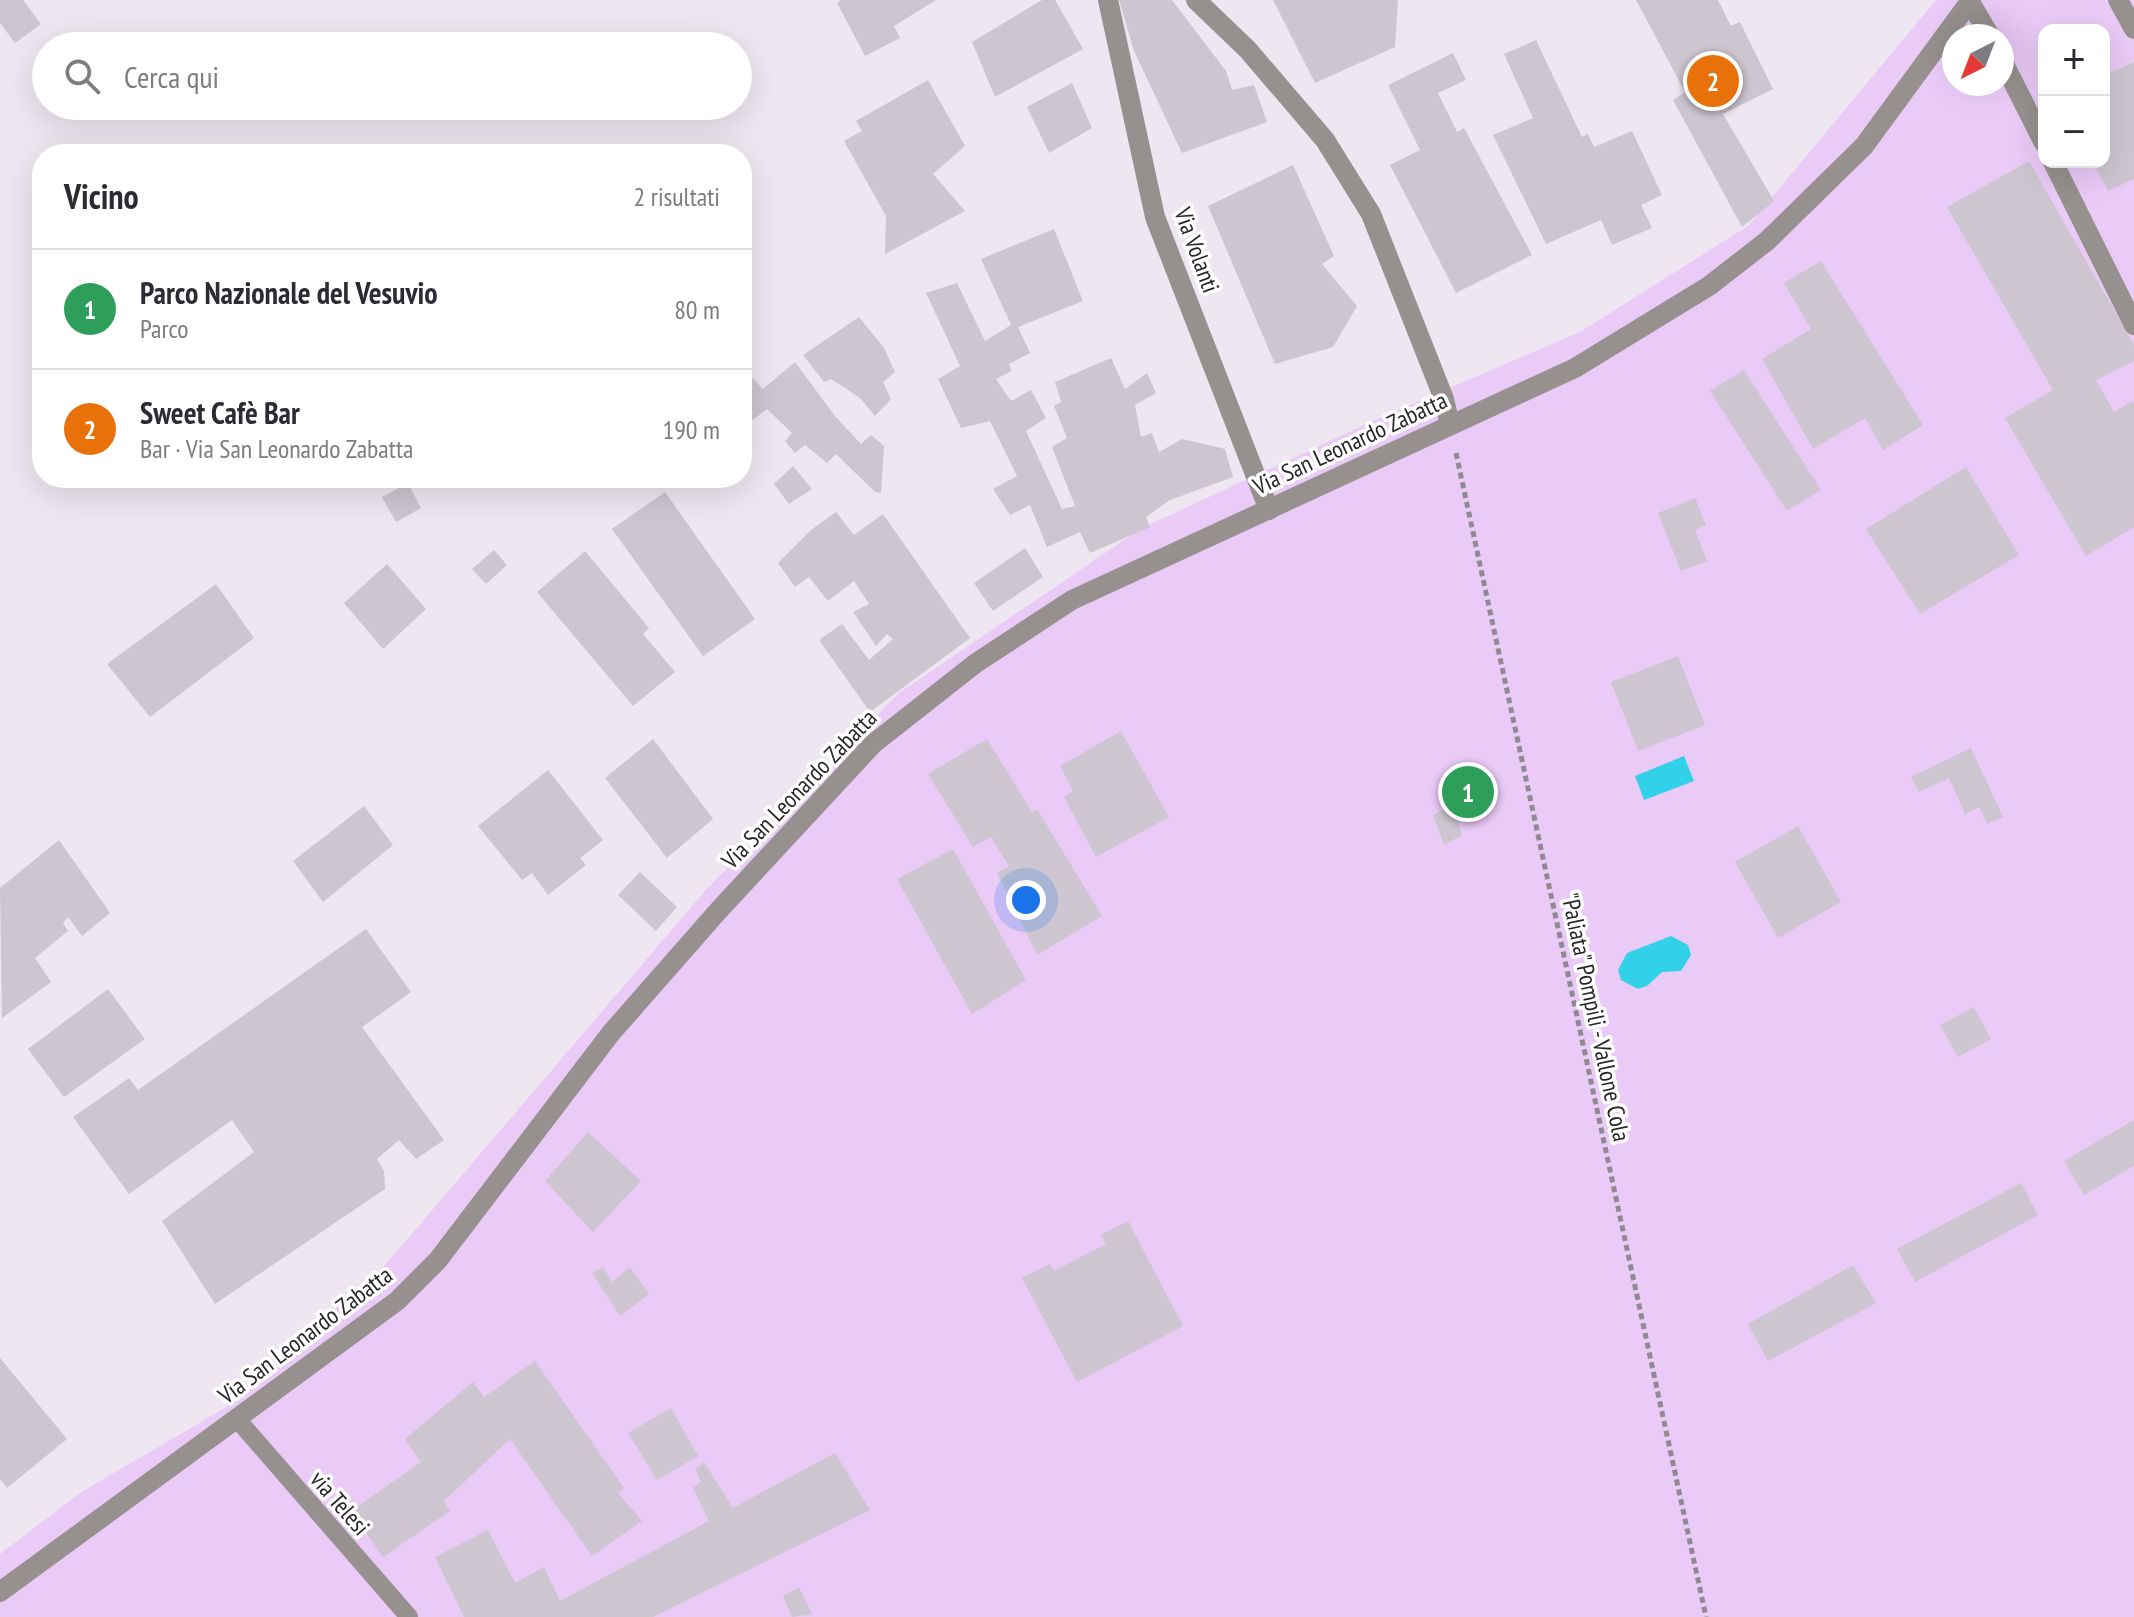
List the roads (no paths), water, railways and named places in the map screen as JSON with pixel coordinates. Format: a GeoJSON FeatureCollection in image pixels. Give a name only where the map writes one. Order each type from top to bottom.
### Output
{"type":"FeatureCollection","features":[{"type":"Feature","properties":{"kind":"street","name":"Via Volanti"},"geometry":{"type":"LineString","coordinates":[[1108,0],[1155,217],[1269,510]]}},
{"type":"Feature","properties":{"kind":"street"},"geometry":{"type":"LineString","coordinates":[[1196,0],[1248,50],[1325,140],[1371,214],[1444,399],[1450,425]]}},
{"type":"Feature","properties":{"kind":"street"},"geometry":{"type":"LineString","coordinates":[[2118,0],[2134,29]]}},
{"type":"Feature","properties":{"kind":"street","name":"Via San Leonardo Zabatta"},"geometry":{"type":"LineString","coordinates":[[0,1592],[397,1301],[438,1260],[611,1033],[719,910],[873,744],[976,663],[1072,600],[1575,368],[1709,286],[1767,241],[1864,146],[1970,1]]}},
{"type":"Feature","properties":{"kind":"street"},"geometry":{"type":"LineString","coordinates":[[1970,1],[1983,24]]}},
{"type":"Feature","properties":{"kind":"street"},"geometry":{"type":"LineString","coordinates":[[2014,84],[2038,131]]}},
{"type":"Feature","properties":{"kind":"street"},"geometry":{"type":"LineString","coordinates":[[2056,168],[2134,325]]}},
{"type":"Feature","properties":{"kind":"lane","name":"via Telesi"},"geometry":{"type":"LineString","coordinates":[[237,1419],[409,1617]]}},
{"type":"Feature","properties":{"kind":"water"},"geometry":{"type":"Polygon","coordinates":[[[1684,756],[1694,781],[1644,800],[1635,776],[1684,756]]]}},
{"type":"Feature","properties":{"kind":"water"},"geometry":{"type":"Polygon","coordinates":[[[1671,936],[1688,945],[1691,955],[1681,971],[1662,972],[1647,986],[1638,989],[1621,980],[1618,970],[1627,953],[1671,936]]]}},
{"type":"Feature","properties":{"kind":"place","name":"Sweet Cafè Bar"},"geometry":{"type":"Point","coordinates":[1713,81]}},
{"type":"Feature","properties":{"kind":"place","name":"Parco Nazionale del Vesuvio"},"geometry":{"type":"Point","coordinates":[1468,792]}}]}
